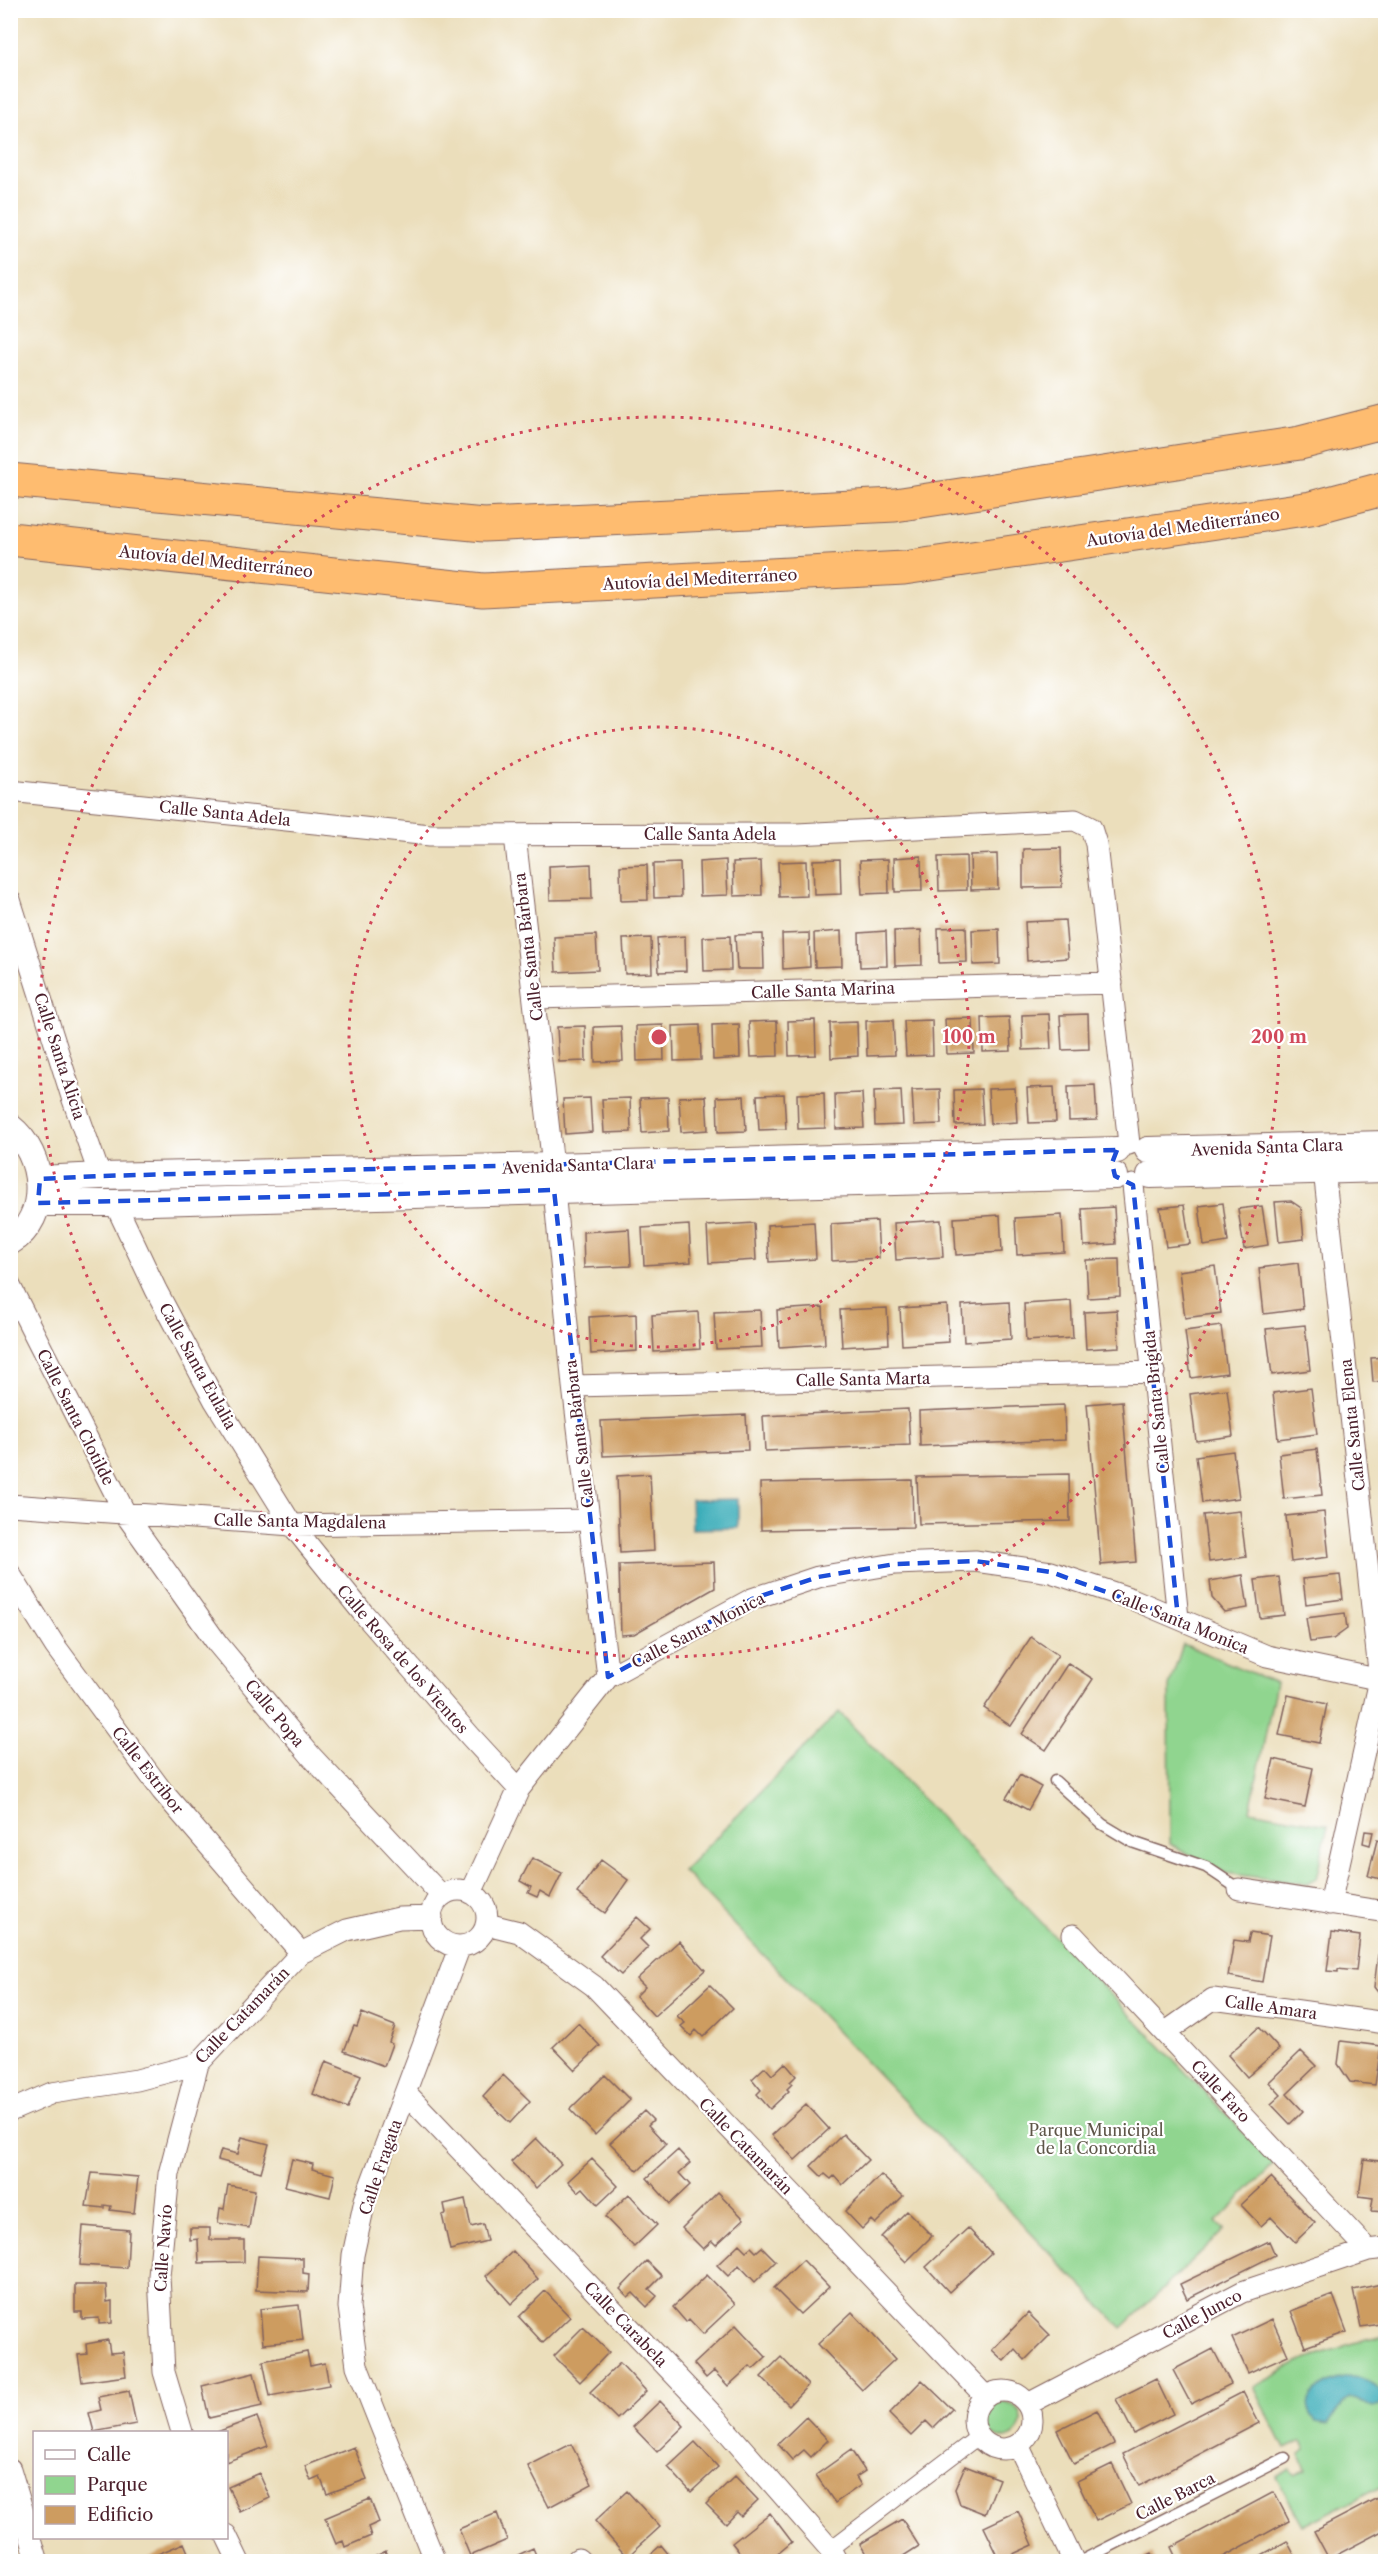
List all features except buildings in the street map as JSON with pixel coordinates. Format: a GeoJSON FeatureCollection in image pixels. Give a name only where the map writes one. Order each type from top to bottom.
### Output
{"type":"FeatureCollection","features":[{"type":"Feature","properties":{"kind":"highway"},"geometry":{"type":"LineString","coordinates":[[10,480],[484,525],[895,505],[1300,443],[1386,421]]}},
{"type":"Feature","properties":{"kind":"highway","name":"Autovía del Mediterráneo"},"geometry":{"type":"LineString","coordinates":[[10,539],[483,590],[904,568],[1311,508],[1386,488]]}},
{"type":"Feature","properties":{"kind":"street","name":"Calle Santa Adela"},"geometry":{"type":"LineString","coordinates":[[10,791],[430,835],[797,834],[1075,820],[1090,828],[1096,844],[1132,1163]]}},
{"type":"Feature","properties":{"kind":"street","name":"Calle Santa Bárbara"},"geometry":{"type":"LineString","coordinates":[[514,836],[535,998],[573,1386],[608,1677]]}},
{"type":"Feature","properties":{"kind":"street","name":"Calle Santa Alicia"},"geometry":{"type":"LineString","coordinates":[[10,900],[72,1096],[100,1176]]}},
{"type":"Feature","properties":{"kind":"street","name":"Calle Santa Marina"},"geometry":{"type":"LineString","coordinates":[[535,998],[1112,983]]}},
{"type":"Feature","properties":{"kind":"street"},"geometry":{"type":"LineString","coordinates":[[10,1127],[33,1155],[39,1191],[30,1221],[10,1242]]}},
{"type":"Feature","properties":{"kind":"street","name":"Avenida Santa Clara"},"geometry":{"type":"LineString","coordinates":[[39,1191],[100,1176],[553,1178],[1132,1163],[1386,1143]]}},
{"type":"Feature","properties":{"kind":"street","name":"Avenida Santa Clara"},"geometry":{"type":"LineString","coordinates":[[1132,1163],[1324,1170],[1386,1169]]}},
{"type":"Feature","properties":{"kind":"street","name":"Calle Santa Brigida"},"geometry":{"type":"LineString","coordinates":[[1132,1163],[1178,1618]]}},
{"type":"Feature","properties":{"kind":"street","name":"Calle Santa Elena"},"geometry":{"type":"LineString","coordinates":[[1324,1170],[1383,1681],[1330,1904]]}},
{"type":"Feature","properties":{"kind":"street","name":"Avenida Santa Clara"},"geometry":{"type":"LineString","coordinates":[[39,1191],[116,1203],[553,1178]]}},
{"type":"Feature","properties":{"kind":"street","name":"Calle Santa Eulalia"},"geometry":{"type":"LineString","coordinates":[[116,1203],[156,1290],[215,1401],[292,1525]]}},
{"type":"Feature","properties":{"kind":"street","name":"Calle Santa Clotilde"},"geometry":{"type":"LineString","coordinates":[[10,1286],[126,1515]]}},
{"type":"Feature","properties":{"kind":"street","name":"Calle Santa Marta"},"geometry":{"type":"LineString","coordinates":[[573,1386],[1154,1372]]}},
{"type":"Feature","properties":{"kind":"street","name":"Calle Santa Magdalena"},"geometry":{"type":"LineString","coordinates":[[10,1505],[292,1525],[590,1520]]}},
{"type":"Feature","properties":{"kind":"street","name":"Calle Popa"},"geometry":{"type":"LineString","coordinates":[[126,1515],[224,1652],[311,1756],[442,1896]]}},
{"type":"Feature","properties":{"kind":"street","name":"Calle Rosa de los Vientos"},"geometry":{"type":"LineString","coordinates":[[292,1525],[363,1613],[519,1790]]}},
{"type":"Feature","properties":{"kind":"street","name":"Calle Santa Monica"},"geometry":{"type":"LineString","coordinates":[[471,1893],[519,1790],[608,1677],[752,1599],[818,1577],[896,1564],[975,1561],[1051,1572],[1132,1599],[1268,1656],[1383,1681]]}},
{"type":"Feature","properties":{"kind":"street","name":"Calle Estribor"},"geometry":{"type":"LineString","coordinates":[[10,1574],[55,1646],[162,1791],[301,1953]]}},
{"type":"Feature","properties":{"kind":"street"},"geometry":{"type":"LineString","coordinates":[[1239,1889],[1386,1911]]}},
{"type":"Feature","properties":{"kind":"street"},"geometry":{"type":"LineString","coordinates":[[459,1890],[471,1893],[482,1902],[486,1910],[487,1924],[482,1936],[474,1942],[460,1946],[447,1944],[434,1930],[432,1917],[436,1903],[442,1896],[459,1890]]}},
{"type":"Feature","properties":{"kind":"street","name":"Calle Catamarán"},"geometry":{"type":"LineString","coordinates":[[10,2111],[52,2093],[137,2080],[198,2064],[301,1953],[347,1930],[399,1918],[432,1917]]}},
{"type":"Feature","properties":{"kind":"street","name":"Calle Catamarán"},"geometry":{"type":"LineString","coordinates":[[487,1924],[519,1932],[594,1986],[986,2397]]}},
{"type":"Feature","properties":{"kind":"street","name":"Calle Faro"},"geometry":{"type":"LineString","coordinates":[[1073,1935],[1377,2249]]}},
{"type":"Feature","properties":{"kind":"street","name":"Calle Fragata"},"geometry":{"type":"LineString","coordinates":[[435,2562],[357,2366],[349,2307],[352,2255],[365,2200],[460,1946]]}},
{"type":"Feature","properties":{"kind":"street","name":"Calle Amara"},"geometry":{"type":"LineString","coordinates":[[1166,2032],[1213,1999],[1386,2023]]}},
{"type":"Feature","properties":{"kind":"street","name":"Calle Navío"},"geometry":{"type":"LineString","coordinates":[[181,2431],[164,2372],[159,2276],[169,2174],[198,2064]]}},
{"type":"Feature","properties":{"kind":"street","name":"Calle Carabela"},"geometry":{"type":"LineString","coordinates":[[406,2093],[712,2414],[833,2555]]}},
{"type":"Feature","properties":{"kind":"street","name":"Calle Junco"},"geometry":{"type":"LineString","coordinates":[[1028,2404],[1242,2292],[1377,2249]]}},
{"type":"Feature","properties":{"kind":"street"},"geometry":{"type":"LineString","coordinates":[[1004,2391],[1022,2397],[1028,2404],[1031,2413],[1030,2431],[1018,2445],[1001,2449],[993,2447],[979,2436],[974,2419],[980,2403],[986,2397],[1004,2391]]}},
{"type":"Feature","properties":{"kind":"street"},"geometry":{"type":"LineString","coordinates":[[833,2555],[979,2436]]}},
{"type":"Feature","properties":{"kind":"street"},"geometry":{"type":"LineString","coordinates":[[1018,2445],[1076,2562]]}},
{"type":"Feature","properties":{"kind":"street"},"geometry":{"type":"LineString","coordinates":[[10,2469],[38,2562]]}},
{"type":"Feature","properties":{"kind":"street"},"geometry":{"type":"LineString","coordinates":[[228,2539],[240,2562]]}},
{"type":"Feature","properties":{"kind":"lane"},"geometry":{"type":"LineString","coordinates":[[1054,1781],[1102,1824],[1132,1842],[1206,1867],[1239,1889]]}},
{"type":"Feature","properties":{"kind":"lane","name":"Calle Barca"},"geometry":{"type":"LineString","coordinates":[[1076,2562],[1285,2458]]}},
{"type":"Feature","properties":{"kind":"highlighted area"},"geometry":{"type":"Polygon","coordinates":[[[1117,1150],[1112,1163],[1115,1176],[1133,1185],[1178,1618],[1051,1572],[975,1561],[895,1564],[818,1577],[752,1599],[608,1677],[554,1190],[38,1203],[40,1179],[100,1176],[1117,1150]]]}},
{"type":"Feature","properties":{"kind":"green space"},"geometry":{"type":"Polygon","coordinates":[[[1183,1644],[1276,1683],[1250,1811],[1328,1825],[1316,1879],[1307,1884],[1225,1873],[1170,1844],[1169,1686],[1183,1644]]]}},
{"type":"Feature","properties":{"kind":"green space","name":"Parque Municipal de la Concordia"},"geometry":{"type":"Polygon","coordinates":[[[839,1712],[1274,2164],[1216,2222],[1224,2230],[1122,2328],[683,1871],[839,1712]]]}},
{"type":"Feature","properties":{"kind":"green space"},"geometry":{"type":"Polygon","coordinates":[[[1385,2336],[1385,2484],[1303,2526],[1276,2477],[1291,2469],[1295,2475],[1306,2470],[1300,2454],[1306,2450],[1302,2441],[1285,2449],[1254,2387],[1303,2360],[1353,2343],[1385,2336]]]}},
{"type":"Feature","properties":{"kind":"green space"},"geometry":{"type":"Polygon","coordinates":[[[1003,2402],[1016,2407],[1021,2420],[1016,2433],[1003,2438],[990,2433],[985,2420],[990,2407],[1003,2402]]]}},
{"type":"Feature","properties":{"kind":"water"},"geometry":{"type":"Polygon","coordinates":[[[738,1499],[738,1528],[692,1529],[691,1500],[738,1499]]]}},
{"type":"Feature","properties":{"kind":"water"},"geometry":{"type":"Polygon","coordinates":[[[1350,2377],[1365,2379],[1373,2384],[1382,2396],[1379,2405],[1373,2407],[1349,2398],[1329,2424],[1316,2422],[1308,2405],[1311,2397],[1323,2386],[1350,2377]]]}}]}
